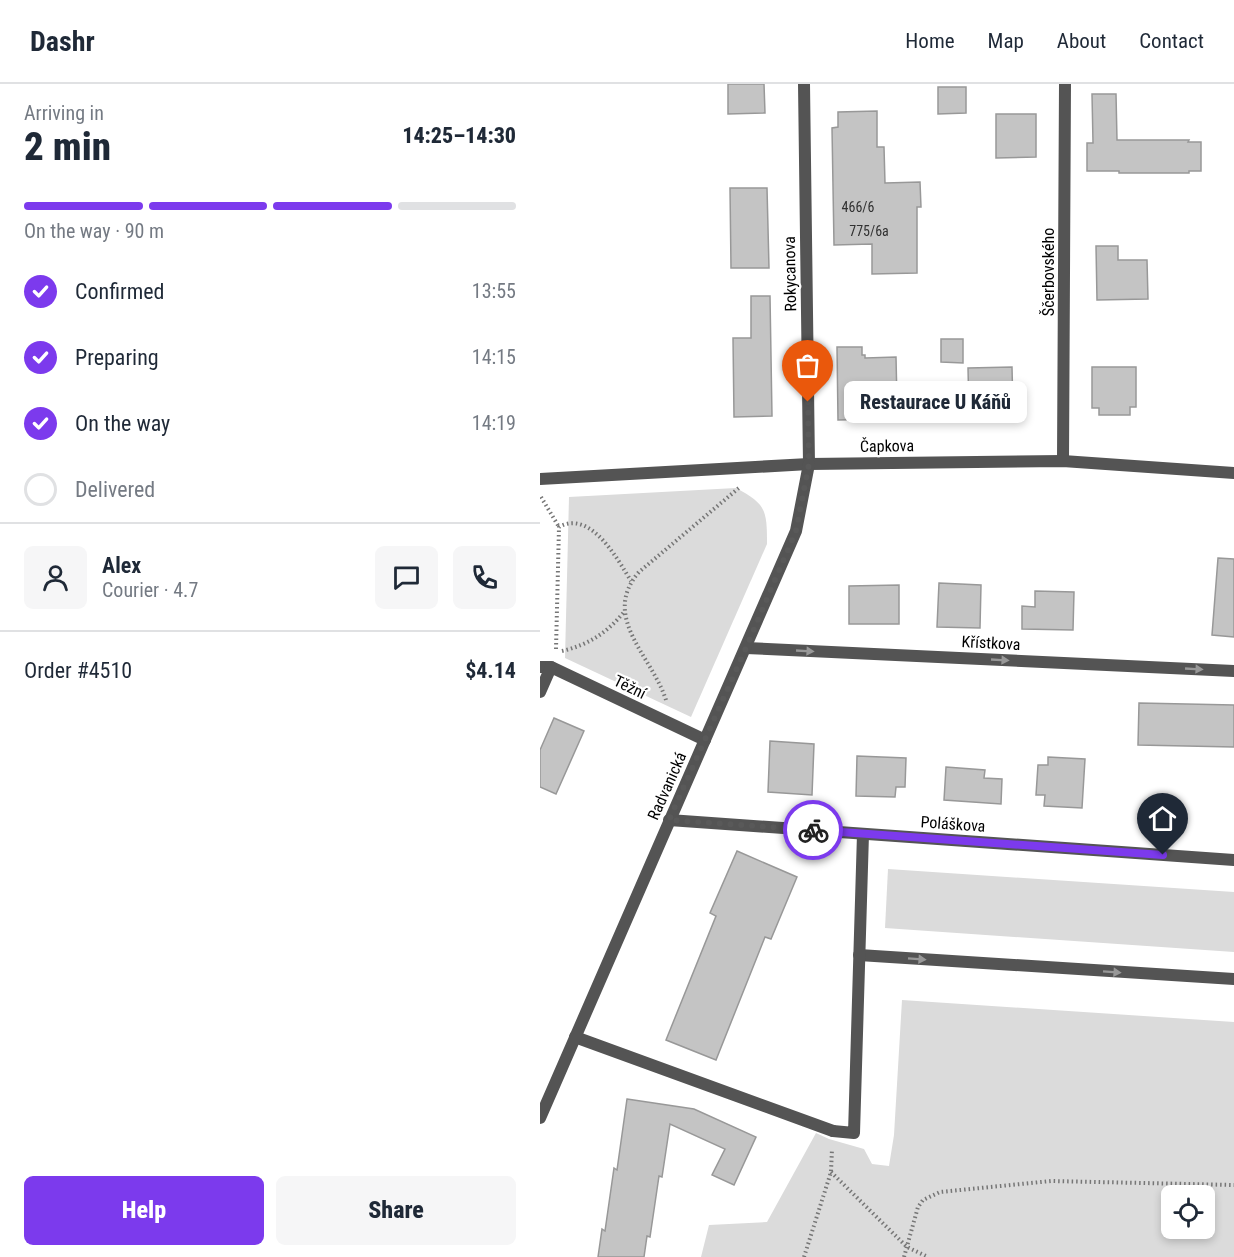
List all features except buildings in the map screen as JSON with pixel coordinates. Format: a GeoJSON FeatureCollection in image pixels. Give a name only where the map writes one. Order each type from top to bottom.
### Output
{"type":"FeatureCollection","features":[{"type":"Feature","properties":{"kind":"street","name":"Rokycanova"},"geometry":{"type":"LineString","coordinates":[[804,84],[809,464]]}},
{"type":"Feature","properties":{"kind":"street","name":"Ščerbovského"},"geometry":{"type":"LineString","coordinates":[[1063,461],[1065,84]]}},
{"type":"Feature","properties":{"kind":"street","name":"Čapkova"},"geometry":{"type":"LineString","coordinates":[[540,479],[809,464],[1063,461],[1234,473]]}},
{"type":"Feature","properties":{"kind":"street","name":"Radvanická"},"geometry":{"type":"LineString","coordinates":[[540,1118],[796,531],[809,464]]}},
{"type":"Feature","properties":{"kind":"street","name":"Křístkova"},"geometry":{"type":"LineString","coordinates":[[746,648],[1234,671]]}},
{"type":"Feature","properties":{"kind":"street","name":"Těžní"},"geometry":{"type":"LineString","coordinates":[[546,667],[705,740]]}},
{"type":"Feature","properties":{"kind":"street"},"geometry":{"type":"LineString","coordinates":[[540,692],[546,667]]}},
{"type":"Feature","properties":{"kind":"street","name":"Poláškova"},"geometry":{"type":"LineString","coordinates":[[669,820],[1234,860]]}},
{"type":"Feature","properties":{"kind":"street"},"geometry":{"type":"LineString","coordinates":[[575,1037],[833,1137],[854,1133],[863,834]]}},
{"type":"Feature","properties":{"kind":"street"},"geometry":{"type":"LineString","coordinates":[[859,955],[1234,980]]}},
{"type":"Feature","properties":{"kind":"path"},"geometry":{"type":"LineString","coordinates":[[670,724],[663,692],[626,624],[624,612],[628,588],[639,572],[740,487]]}},
{"type":"Feature","properties":{"kind":"path"},"geometry":{"type":"LineString","coordinates":[[540,496],[559,527],[556,653],[588,643],[610,628],[624,612]]}},
{"type":"Feature","properties":{"kind":"path"},"geometry":{"type":"LineString","coordinates":[[559,527],[573,524],[592,530],[609,546],[631,581]]}},
{"type":"Feature","properties":{"kind":"path"},"geometry":{"type":"LineString","coordinates":[[804,1257],[831,1172],[833,1137]]}},
{"type":"Feature","properties":{"kind":"path"},"geometry":{"type":"LineString","coordinates":[[831,1172],[906,1247],[928,1257]]}},
{"type":"Feature","properties":{"kind":"path"},"geometry":{"type":"LineString","coordinates":[[904,1257],[920,1203],[946,1191],[1051,1181],[1234,1185]]}},
{"type":"Feature","properties":{"kind":"shaded area"},"geometry":{"type":"Polygon","coordinates":[[[736,488],[754,499],[763,509],[767,544],[691,717],[565,658],[569,497],[736,488]]]}},
{"type":"Feature","properties":{"kind":"shaded area"},"geometry":{"type":"Polygon","coordinates":[[[888,869],[1234,892],[1234,952],[885,928],[888,869]]]}},
{"type":"Feature","properties":{"kind":"shaded area"},"geometry":{"type":"Polygon","coordinates":[[[902,1000],[1234,1022],[1234,1257],[701,1257],[709,1225],[767,1222],[816,1133],[864,1149],[872,1164],[889,1166],[894,1135],[902,1000]]]}},
{"type":"Feature","properties":{"kind":"way so far"},"geometry":{"type":"LineString","coordinates":[[808,402],[809,464],[796,531],[669,820],[813,830]]}},
{"type":"Feature","properties":{"kind":"place","name":"Restaurace U Káňů"},"geometry":{"type":"Point","coordinates":[808,402]}},
{"type":"Feature","properties":{"kind":"route"},"geometry":{"type":"LineString","coordinates":[[813,830],[1163,855]]}}]}
